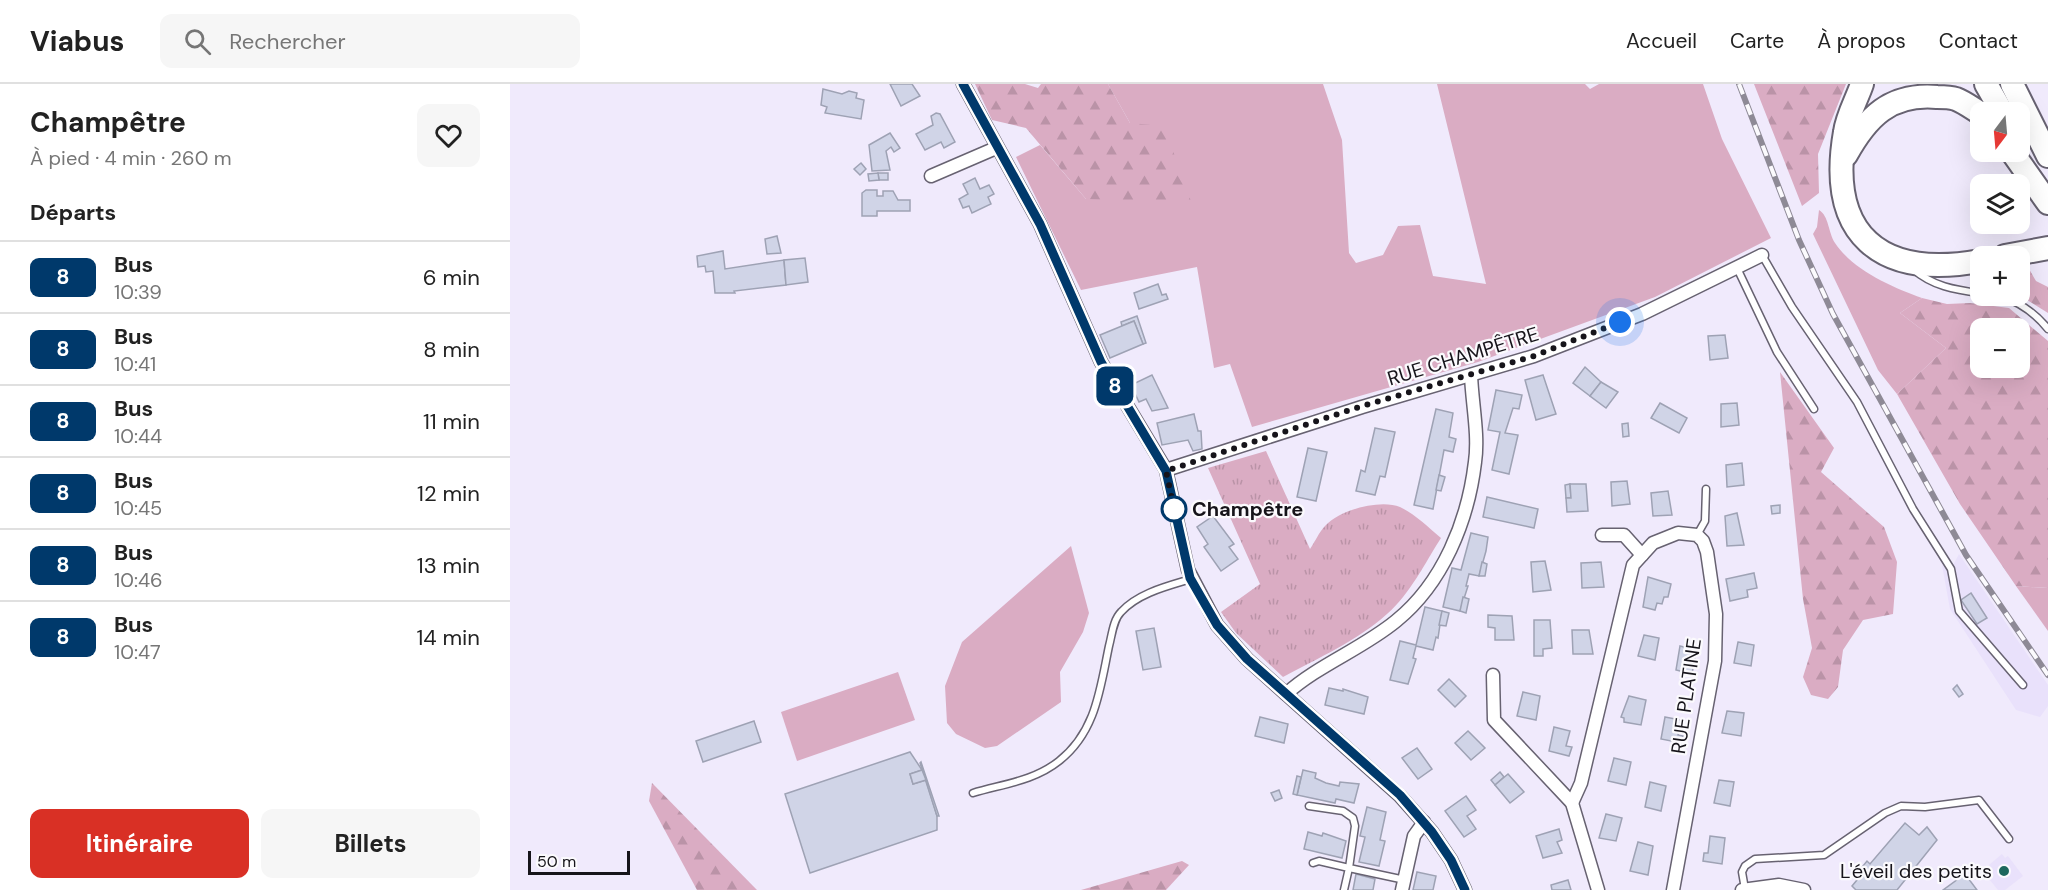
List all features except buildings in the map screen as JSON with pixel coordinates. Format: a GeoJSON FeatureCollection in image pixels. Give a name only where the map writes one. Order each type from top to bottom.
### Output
{"type":"FeatureCollection","features":[{"type":"Feature","properties":{"kind":"highway"},"geometry":{"type":"LineString","coordinates":[[1862,84],[1845,129],[1840,186],[1847,210],[1858,230],[1881,252],[1905,263],[1932,266],[1970,262]]}},
{"type":"Feature","properties":{"kind":"highway"},"geometry":{"type":"LineString","coordinates":[[1986,84],[1996,102]]}},
{"type":"Feature","properties":{"kind":"highway"},"geometry":{"type":"LineString","coordinates":[[2012,84],[2048,156]]}},
{"type":"Feature","properties":{"kind":"highway"},"geometry":{"type":"LineString","coordinates":[[1841,165],[1857,134],[1873,116],[1891,103],[1919,95],[1955,99],[1970,107]]}},
{"type":"Feature","properties":{"kind":"highway"},"geometry":{"type":"LineString","coordinates":[[2019,162],[2048,203]]}},
{"type":"Feature","properties":{"kind":"highway"},"geometry":{"type":"LineString","coordinates":[[2030,162],[2048,197]]}},
{"type":"Feature","properties":{"kind":"highway"},"geometry":{"type":"LineString","coordinates":[[2030,251],[2048,248]]}},
{"type":"Feature","properties":{"kind":"street"},"geometry":{"type":"LineString","coordinates":[[963,84],[996,148],[1040,224],[1101,362],[1166,471],[1191,579],[1224,635],[1286,694],[1371,768],[1424,822],[1451,860],[1465,890]]}},
{"type":"Feature","properties":{"kind":"street"},"geometry":{"type":"LineString","coordinates":[[931,176],[996,148]]}},
{"type":"Feature","properties":{"kind":"street","name":"RUE CHAMPÊTRE"},"geometry":{"type":"LineString","coordinates":[[1166,471],[1362,406],[1534,356],[1642,314],[1762,255]]}},
{"type":"Feature","properties":{"kind":"street"},"geometry":{"type":"LineString","coordinates":[[1286,694],[1397,620],[1429,586],[1441,568],[1459,531],[1476,460],[1471,375]]}},
{"type":"Feature","properties":{"kind":"street"},"geometry":{"type":"LineString","coordinates":[[1572,803],[1581,783],[1633,565],[1653,543],[1678,533],[1697,535]]}},
{"type":"Feature","properties":{"kind":"street"},"geometry":{"type":"LineString","coordinates":[[1602,535],[1624,536],[1642,555]]}},
{"type":"Feature","properties":{"kind":"street","name":"RUE PLATINE"},"geometry":{"type":"LineString","coordinates":[[1673,890],[1715,660],[1716,614],[1709,563],[1703,541],[1697,535]]}},
{"type":"Feature","properties":{"kind":"street"},"geometry":{"type":"LineString","coordinates":[[1493,675],[1494,720],[1572,803],[1598,890]]}},
{"type":"Feature","properties":{"kind":"street"},"geometry":{"type":"LineString","coordinates":[[1403,885],[1414,836],[1424,822]]}},
{"type":"Feature","properties":{"kind":"street"},"geometry":{"type":"LineString","coordinates":[[1743,890],[1779,885],[1804,890]]}},
{"type":"Feature","properties":{"kind":"lane"},"geometry":{"type":"LineString","coordinates":[[1762,255],[1792,307],[1857,402],[1913,509],[1951,569],[1959,611],[2023,686]]}},
{"type":"Feature","properties":{"kind":"lane"},"geometry":{"type":"LineString","coordinates":[[1905,263],[1925,280],[1970,292]]}},
{"type":"Feature","properties":{"kind":"lane"},"geometry":{"type":"LineString","coordinates":[[1737,267],[1777,352],[1814,410]]}},
{"type":"Feature","properties":{"kind":"lane"},"geometry":{"type":"LineString","coordinates":[[2023,306],[2039,318],[2048,329]]}},
{"type":"Feature","properties":{"kind":"lane"},"geometry":{"type":"LineString","coordinates":[[1697,535],[1705,521],[1706,489]]}},
{"type":"Feature","properties":{"kind":"lane"},"geometry":{"type":"LineString","coordinates":[[973,793],[1033,777],[1059,762],[1079,742],[1090,725],[1096,708],[1113,627],[1120,612],[1155,590],[1191,579]]}},
{"type":"Feature","properties":{"kind":"lane"},"geometry":{"type":"LineString","coordinates":[[1743,890],[1742,872],[1745,866],[1755,859],[1824,855],[1885,813],[1901,806],[1925,807],[1979,800],[2009,839]]}},
{"type":"Feature","properties":{"kind":"lane"},"geometry":{"type":"LineString","coordinates":[[1309,806],[1343,811],[1353,818],[1355,826],[1344,890]]}},
{"type":"Feature","properties":{"kind":"lane"},"geometry":{"type":"LineString","coordinates":[[1313,863],[1319,861],[1349,868],[1403,885]]}},
{"type":"Feature","properties":{"kind":"shaded area"},"geometry":{"type":"Polygon","coordinates":[[[1959,554],[2048,685],[2048,706],[2040,717],[2016,710],[1950,609],[1942,565],[1951,569],[1959,554]]]}},
{"type":"Feature","properties":{"kind":"shaded area","name":"L'éveil des petits"},"geometry":{"type":"Polygon","coordinates":[[[2002,854],[2005,858],[2008,856],[2023,876],[2005,890],[1998,890],[1985,874],[1992,869],[1989,865],[2002,854]]]}},
{"type":"Feature","properties":{"kind":"green space"},"geometry":{"type":"Polygon","coordinates":[[[975,84],[1025,84],[1038,88],[1041,84],[1108,84],[1130,123],[1164,126],[1192,204],[1086,199],[1026,128],[992,120],[975,84]]]}},
{"type":"Feature","properties":{"kind":"green space"},"geometry":{"type":"Polygon","coordinates":[[[1108,84],[1323,84],[1342,140],[1349,253],[1356,263],[1383,255],[1398,226],[1420,225],[1433,276],[1486,284],[1437,84],[1585,84],[1590,89],[1599,84],[1703,84],[1722,139],[1771,238],[1655,297],[1478,362],[1252,427],[1230,364],[1214,368],[1197,267],[1081,290],[1016,157],[1040,145],[1086,199],[1130,123],[1108,84]]]}},
{"type":"Feature","properties":{"kind":"green space"},"geometry":{"type":"Polygon","coordinates":[[[1754,84],[1846,84],[1818,154],[1819,193],[1802,206],[1754,84]]]}},
{"type":"Feature","properties":{"kind":"green space"},"geometry":{"type":"Polygon","coordinates":[[[1819,210],[1825,216],[1835,243],[1852,262],[1874,277],[1922,298],[1900,313],[1946,348],[1897,394],[1878,370],[1813,234],[1817,227],[1819,210]]]}},
{"type":"Feature","properties":{"kind":"green space"},"geometry":{"type":"Polygon","coordinates":[[[2030,271],[2036,281],[2048,287],[2048,313],[2030,302],[2030,271]]]}},
{"type":"Feature","properties":{"kind":"green space"},"geometry":{"type":"Polygon","coordinates":[[[1922,298],[1947,304],[1970,303],[1970,306],[2009,308],[2021,318],[1970,318],[1970,378],[2030,378],[2030,326],[2048,341],[2048,588],[2016,586],[1960,504],[1897,394],[1946,348],[1900,313],[1922,298]]]}},
{"type":"Feature","properties":{"kind":"green space"},"geometry":{"type":"Polygon","coordinates":[[[1780,372],[1834,448],[1821,472],[1884,527],[1897,562],[1893,614],[1863,620],[1843,650],[1838,687],[1828,699],[1811,695],[1803,677],[1812,648],[1803,599],[1780,372]]]}},
{"type":"Feature","properties":{"kind":"green space"},"geometry":{"type":"Polygon","coordinates":[[[1266,451],[1310,549],[1331,520],[1350,511],[1382,504],[1406,510],[1441,538],[1410,588],[1387,614],[1350,641],[1283,677],[1236,633],[1221,612],[1260,584],[1208,468],[1266,451]]]}},
{"type":"Feature","properties":{"kind":"green space"},"geometry":{"type":"Polygon","coordinates":[[[1071,546],[1089,613],[1083,632],[1060,672],[1061,702],[997,746],[985,748],[956,734],[947,723],[945,686],[962,642],[1071,546]]]}},
{"type":"Feature","properties":{"kind":"green space"},"geometry":{"type":"Polygon","coordinates":[[[2016,586],[2048,588],[2048,631],[2016,586]]]}},
{"type":"Feature","properties":{"kind":"green space"},"geometry":{"type":"Polygon","coordinates":[[[898,672],[915,720],[797,761],[781,712],[898,672]]]}},
{"type":"Feature","properties":{"kind":"green space"},"geometry":{"type":"Polygon","coordinates":[[[652,783],[757,890],[697,890],[649,801],[652,783]]]}},
{"type":"Feature","properties":{"kind":"green space"},"geometry":{"type":"Polygon","coordinates":[[[1182,861],[1189,865],[1166,890],[1081,890],[1182,861]]]}},
{"type":"Feature","properties":{"kind":"railway"},"geometry":{"type":"LineString","coordinates":[[1739,84],[1799,240],[1833,314],[1966,555],[2048,675]]}},
{"type":"Feature","properties":{"kind":"bus line","name":"8"},"geometry":{"type":"LineString","coordinates":[[963,84],[996,148],[1040,224],[1101,362],[1166,471],[1190,578],[1217,625],[1247,659],[1400,795],[1432,832],[1451,860],[1465,890]]}},
{"type":"Feature","properties":{"kind":"place","name":"Champêtre"},"geometry":{"type":"Point","coordinates":[1174,509]}},
{"type":"Feature","properties":{"kind":"place","name":"L'éveil des petits"},"geometry":{"type":"Point","coordinates":[2004,871]}},
{"type":"Feature","properties":{"kind":"route"},"geometry":{"type":"LineString","coordinates":[[1174,509],[1175,513],[1166,471],[1362,406],[1534,356],[1620,322]]}}]}
